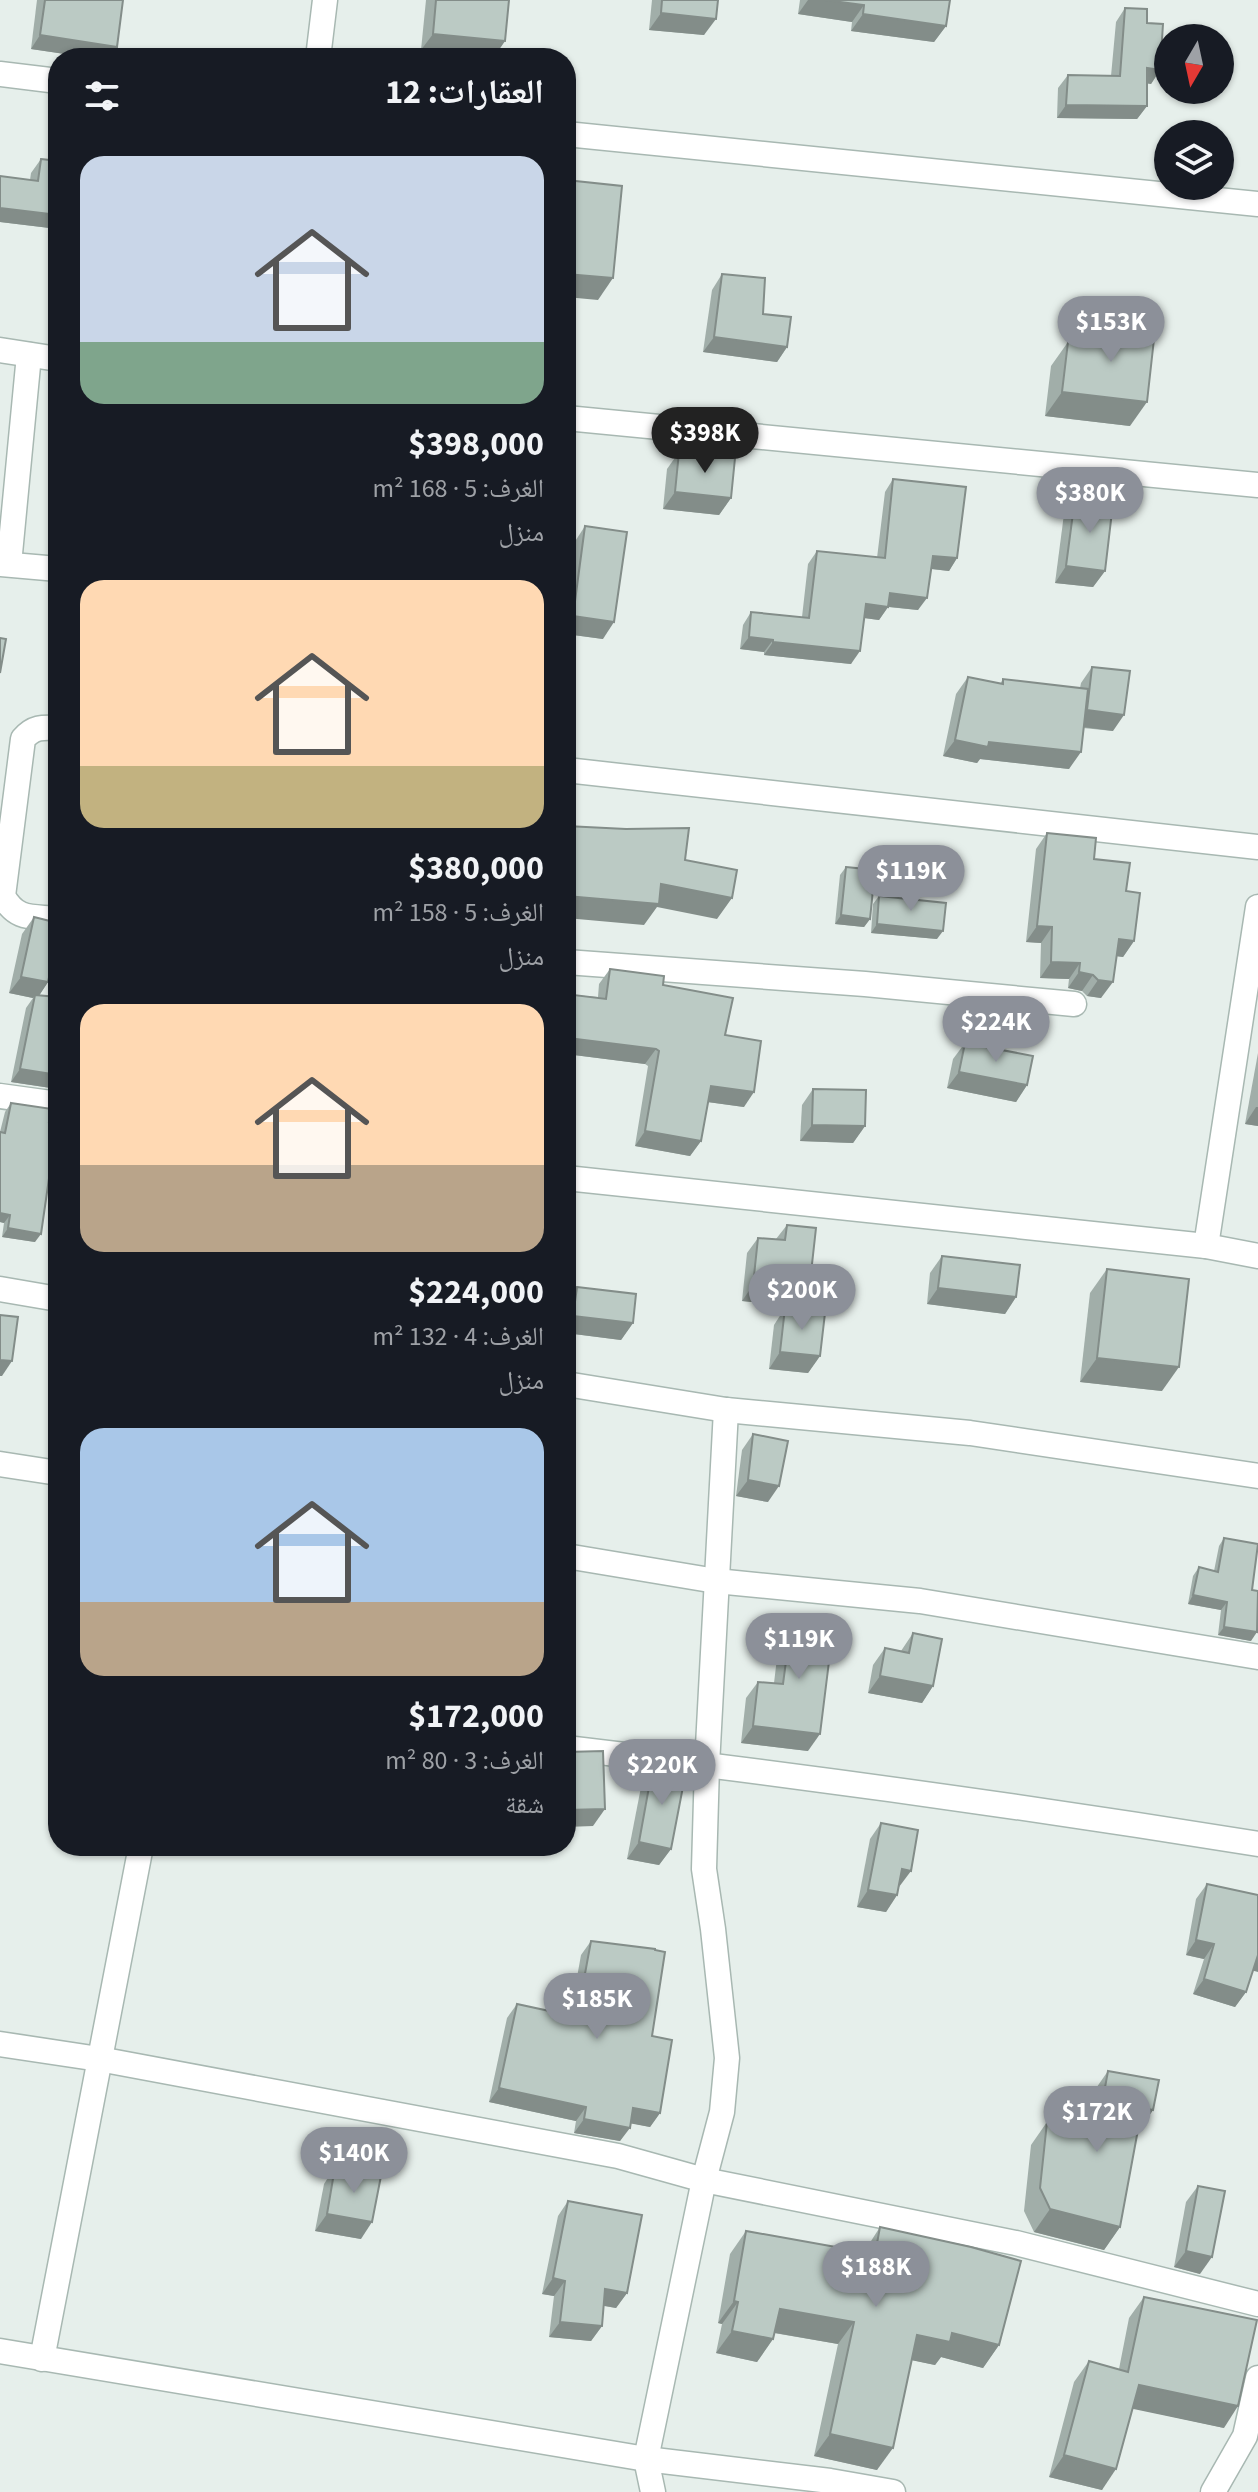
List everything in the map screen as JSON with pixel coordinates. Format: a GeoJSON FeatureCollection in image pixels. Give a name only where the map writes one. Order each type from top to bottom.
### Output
{"type":"FeatureCollection","features":[{"type":"Feature","properties":{"kind":"street"},"geometry":{"type":"LineString","coordinates":[[319,48],[325,0]]}},
{"type":"Feature","properties":{"kind":"street"},"geometry":{"type":"LineString","coordinates":[[0,74],[48,80]]}},
{"type":"Feature","properties":{"kind":"street"},"geometry":{"type":"LineString","coordinates":[[576,135],[1258,204]]}},
{"type":"Feature","properties":{"kind":"street"},"geometry":{"type":"LineString","coordinates":[[0,350],[48,358]]}},
{"type":"Feature","properties":{"kind":"street"},"geometry":{"type":"LineString","coordinates":[[29,355],[4,564],[48,568]]}},
{"type":"Feature","properties":{"kind":"street"},"geometry":{"type":"LineString","coordinates":[[576,419],[1258,485]]}},
{"type":"Feature","properties":{"kind":"street"},"geometry":{"type":"LineString","coordinates":[[48,727],[30,730],[23,739],[3,896],[10,910],[25,916],[48,918]]}},
{"type":"Feature","properties":{"kind":"street"},"geometry":{"type":"LineString","coordinates":[[576,771],[1258,847]]}},
{"type":"Feature","properties":{"kind":"street"},"geometry":{"type":"LineString","coordinates":[[1206,1246],[1252,985],[1258,907]]}},
{"type":"Feature","properties":{"kind":"street"},"geometry":{"type":"LineString","coordinates":[[576,963],[865,984],[1074,1004]]}},
{"type":"Feature","properties":{"kind":"street"},"geometry":{"type":"LineString","coordinates":[[0,1096],[48,1103]]}},
{"type":"Feature","properties":{"kind":"street"},"geometry":{"type":"LineString","coordinates":[[576,1179],[1206,1246],[1258,1256]]}},
{"type":"Feature","properties":{"kind":"street"},"geometry":{"type":"LineString","coordinates":[[0,1289],[48,1297]]}},
{"type":"Feature","properties":{"kind":"street"},"geometry":{"type":"LineString","coordinates":[[576,1386],[726,1410],[970,1433],[1258,1476]]}},
{"type":"Feature","properties":{"kind":"street"},"geometry":{"type":"LineString","coordinates":[[653,2492],[646,2459],[704,2180],[722,2112],[727,2058],[704,1869],[726,1410]]}},
{"type":"Feature","properties":{"kind":"street"},"geometry":{"type":"LineString","coordinates":[[0,1464],[48,1471]]}},
{"type":"Feature","properties":{"kind":"street"},"geometry":{"type":"LineString","coordinates":[[576,1558],[716,1581],[920,1601],[1258,1657]]}},
{"type":"Feature","properties":{"kind":"street"},"geometry":{"type":"LineString","coordinates":[[576,1749],[1258,1844]]}},
{"type":"Feature","properties":{"kind":"street"},"geometry":{"type":"LineString","coordinates":[[42,2359],[139,1856]]}},
{"type":"Feature","properties":{"kind":"street"},"geometry":{"type":"LineString","coordinates":[[0,2044],[99,2059],[618,2156],[704,2180],[1016,2243],[1258,2304]]}},
{"type":"Feature","properties":{"kind":"street"},"geometry":{"type":"LineString","coordinates":[[0,2351],[646,2459],[830,2481],[893,2492]]}},
{"type":"Feature","properties":{"kind":"street"},"geometry":{"type":"LineString","coordinates":[[1213,2492],[1245,2436],[1258,2378]]}},
{"type":"Feature","properties":{"kind":"building"},"geometry":{"type":"Polygon","coordinates":[[[45,0],[123,0],[117,47],[40,35],[45,0]]]}},
{"type":"Feature","properties":{"kind":"building"},"geometry":{"type":"Polygon","coordinates":[[[436,0],[509,0],[505,41],[433,34],[436,0]]]}},
{"type":"Feature","properties":{"kind":"building"},"geometry":{"type":"Polygon","coordinates":[[[662,0],[718,0],[716,19],[661,13],[662,0]]]}},
{"type":"Feature","properties":{"kind":"building"},"geometry":{"type":"Polygon","coordinates":[[[825,0],[950,0],[946,26],[863,14],[864,5],[825,0]]]}},
{"type":"Feature","properties":{"kind":"building"},"geometry":{"type":"Polygon","coordinates":[[[1125,8],[1147,9],[1147,23],[1163,24],[1154,24],[1154,69],[1147,68],[1147,106],[1066,105],[1068,75],[1120,76],[1125,8]]]}},
{"type":"Feature","properties":{"kind":"building"},"geometry":{"type":"Polygon","coordinates":[[[41,159],[48,160],[48,214],[0,208],[0,176],[38,181],[41,159]]]}},
{"type":"Feature","properties":{"kind":"building"},"geometry":{"type":"Polygon","coordinates":[[[576,181],[622,186],[613,278],[576,275],[576,181]]]}},
{"type":"Feature","properties":{"kind":"building"},"geometry":{"type":"Polygon","coordinates":[[[722,274],[765,278],[763,314],[791,317],[787,347],[714,337],[722,274]]]}},
{"type":"Feature","properties":{"kind":"building"},"geometry":{"type":"Polygon","coordinates":[[[1096,323],[1155,330],[1147,402],[1062,392],[1068,342],[1094,345],[1096,323]]]}},
{"type":"Feature","properties":{"kind":"building"},"geometry":{"type":"Polygon","coordinates":[[[679,452],[735,458],[731,498],[675,492],[679,452]]]}},
{"type":"Feature","properties":{"kind":"building"},"geometry":{"type":"Polygon","coordinates":[[[893,479],[966,487],[957,558],[933,556],[927,598],[890,593],[888,607],[866,604],[860,651],[749,637],[751,612],[809,618],[817,551],[885,558],[893,479]]]}},
{"type":"Feature","properties":{"kind":"building"},"geometry":{"type":"Polygon","coordinates":[[[1075,498],[1113,503],[1105,571],[1066,566],[1075,498]]]}},
{"type":"Feature","properties":{"kind":"building"},"geometry":{"type":"Polygon","coordinates":[[[585,526],[627,532],[614,622],[576,616],[585,526]]]}},
{"type":"Feature","properties":{"kind":"building"},"geometry":{"type":"Polygon","coordinates":[[[0,638],[6,639],[0,673],[0,638]]]}},
{"type":"Feature","properties":{"kind":"building"},"geometry":{"type":"Polygon","coordinates":[[[1092,667],[1130,671],[1124,715],[1087,710],[1092,667]]]}},
{"type":"Feature","properties":{"kind":"building"},"geometry":{"type":"Polygon","coordinates":[[[968,677],[1003,684],[1003,679],[1088,689],[1081,752],[989,742],[988,747],[955,740],[968,677]]]}},
{"type":"Feature","properties":{"kind":"building"},"geometry":{"type":"Polygon","coordinates":[[[576,826],[689,828],[685,860],[737,870],[732,898],[661,884],[659,904],[576,897],[576,826]]]}},
{"type":"Feature","properties":{"kind":"building"},"geometry":{"type":"Polygon","coordinates":[[[1047,833],[1096,838],[1094,859],[1130,863],[1126,891],[1140,893],[1134,941],[1119,939],[1113,982],[1079,972],[1080,963],[1051,962],[1052,927],[1037,926],[1047,833]]]}},
{"type":"Feature","properties":{"kind":"building"},"geometry":{"type":"Polygon","coordinates":[[[846,867],[875,870],[870,919],[841,915],[846,867]]]}},
{"type":"Feature","properties":{"kind":"building"},"geometry":{"type":"Polygon","coordinates":[[[879,896],[946,903],[943,931],[877,924],[879,896]]]}},
{"type":"Feature","properties":{"kind":"building"},"geometry":{"type":"Polygon","coordinates":[[[34,917],[48,920],[48,982],[21,977],[34,917]]]}},
{"type":"Feature","properties":{"kind":"building"},"geometry":{"type":"Polygon","coordinates":[[[610,969],[664,976],[663,985],[733,998],[725,1035],[761,1041],[754,1092],[711,1086],[701,1141],[645,1131],[659,1051],[576,1039],[576,995],[606,999],[610,969]]]}},
{"type":"Feature","properties":{"kind":"building"},"geometry":{"type":"Polygon","coordinates":[[[35,995],[48,996],[48,1073],[20,1069],[35,995]]]}},
{"type":"Feature","properties":{"kind":"building"},"geometry":{"type":"Polygon","coordinates":[[[965,1043],[1033,1056],[1027,1085],[959,1072],[965,1043]]]}},
{"type":"Feature","properties":{"kind":"building"},"geometry":{"type":"Polygon","coordinates":[[[813,1089],[866,1090],[865,1126],[812,1125],[813,1089]]]}},
{"type":"Feature","properties":{"kind":"building"},"geometry":{"type":"Polygon","coordinates":[[[11,1103],[48,1108],[48,1185],[41,1234],[8,1228],[10,1215],[0,1213],[0,1132],[5,1133],[11,1103]]]}},
{"type":"Feature","properties":{"kind":"building"},"geometry":{"type":"Polygon","coordinates":[[[787,1225],[816,1228],[809,1291],[753,1285],[758,1238],[785,1240],[787,1225]]]}},
{"type":"Feature","properties":{"kind":"building"},"geometry":{"type":"Polygon","coordinates":[[[942,1256],[1020,1265],[1016,1297],[938,1288],[942,1256]]]}},
{"type":"Feature","properties":{"kind":"building"},"geometry":{"type":"Polygon","coordinates":[[[1107,1269],[1189,1279],[1179,1367],[1097,1358],[1107,1269]]]}},
{"type":"Feature","properties":{"kind":"building"},"geometry":{"type":"Polygon","coordinates":[[[577,1287],[636,1294],[633,1323],[576,1316],[577,1287]]]}},
{"type":"Feature","properties":{"kind":"building"},"geometry":{"type":"Polygon","coordinates":[[[785,1308],[825,1313],[820,1356],[780,1352],[785,1308]]]}},
{"type":"Feature","properties":{"kind":"building"},"geometry":{"type":"Polygon","coordinates":[[[0,1315],[18,1317],[12,1361],[0,1360],[0,1315]]]}},
{"type":"Feature","properties":{"kind":"building"},"geometry":{"type":"Polygon","coordinates":[[[753,1434],[788,1441],[779,1486],[748,1480],[753,1434]]]}},
{"type":"Feature","properties":{"kind":"building"},"geometry":{"type":"Polygon","coordinates":[[[1224,1538],[1258,1544],[1252,1590],[1258,1591],[1257,1632],[1224,1627],[1227,1602],[1193,1595],[1199,1567],[1218,1572],[1224,1538]]]}},
{"type":"Feature","properties":{"kind":"building"},"geometry":{"type":"Polygon","coordinates":[[[792,1616],[834,1621],[820,1734],[753,1726],[758,1682],[783,1684],[792,1616]]]}},
{"type":"Feature","properties":{"kind":"building"},"geometry":{"type":"Polygon","coordinates":[[[913,1633],[942,1639],[933,1686],[880,1676],[885,1648],[909,1653],[913,1633]]]}},
{"type":"Feature","properties":{"kind":"building"},"geometry":{"type":"Polygon","coordinates":[[[603,1751],[605,1809],[576,1810],[576,1752],[603,1751]]]}},
{"type":"Feature","properties":{"kind":"building"},"geometry":{"type":"Polygon","coordinates":[[[653,1765],[686,1771],[671,1849],[639,1842],[653,1765]]]}},
{"type":"Feature","properties":{"kind":"building"},"geometry":{"type":"Polygon","coordinates":[[[881,1823],[918,1830],[911,1871],[902,1869],[897,1895],[868,1890],[881,1823]]]}},
{"type":"Feature","properties":{"kind":"building"},"geometry":{"type":"Polygon","coordinates":[[[1207,1884],[1258,1895],[1258,1955],[1246,1992],[1204,1979],[1214,1944],[1196,1940],[1207,1884]]]}},
{"type":"Feature","properties":{"kind":"building"},"geometry":{"type":"Polygon","coordinates":[[[591,1941],[665,1952],[652,2036],[672,2040],[660,2113],[633,2108],[630,2128],[584,2119],[586,2107],[499,2088],[517,2004],[577,2017],[591,1941]]]}},
{"type":"Feature","properties":{"kind":"building"},"geometry":{"type":"Polygon","coordinates":[[[1108,2071],[1159,2080],[1153,2110],[1142,2108],[1120,2227],[1050,2209],[1040,2188],[1047,2122],[1097,2131],[1108,2071]]]}},
{"type":"Feature","properties":{"kind":"building"},"geometry":{"type":"Polygon","coordinates":[[[335,2167],[381,2176],[372,2222],[327,2214],[335,2167]]]}},
{"type":"Feature","properties":{"kind":"building"},"geometry":{"type":"Polygon","coordinates":[[[1198,2186],[1225,2191],[1212,2257],[1186,2251],[1198,2186]]]}},
{"type":"Feature","properties":{"kind":"building"},"geometry":{"type":"Polygon","coordinates":[[[568,2201],[642,2215],[627,2293],[605,2289],[602,2326],[560,2322],[565,2281],[553,2278],[568,2201]]]}},
{"type":"Feature","properties":{"kind":"building"},"geometry":{"type":"Polygon","coordinates":[[[880,2227],[1021,2261],[999,2345],[952,2333],[950,2342],[917,2335],[893,2448],[830,2434],[854,2322],[780,2309],[773,2339],[732,2331],[746,2231],[875,2254],[880,2227]]]}},
{"type":"Feature","properties":{"kind":"building"},"geometry":{"type":"Polygon","coordinates":[[[1144,2297],[1257,2320],[1238,2406],[1139,2385],[1116,2469],[1064,2455],[1089,2361],[1128,2372],[1144,2297]]]}}]}
